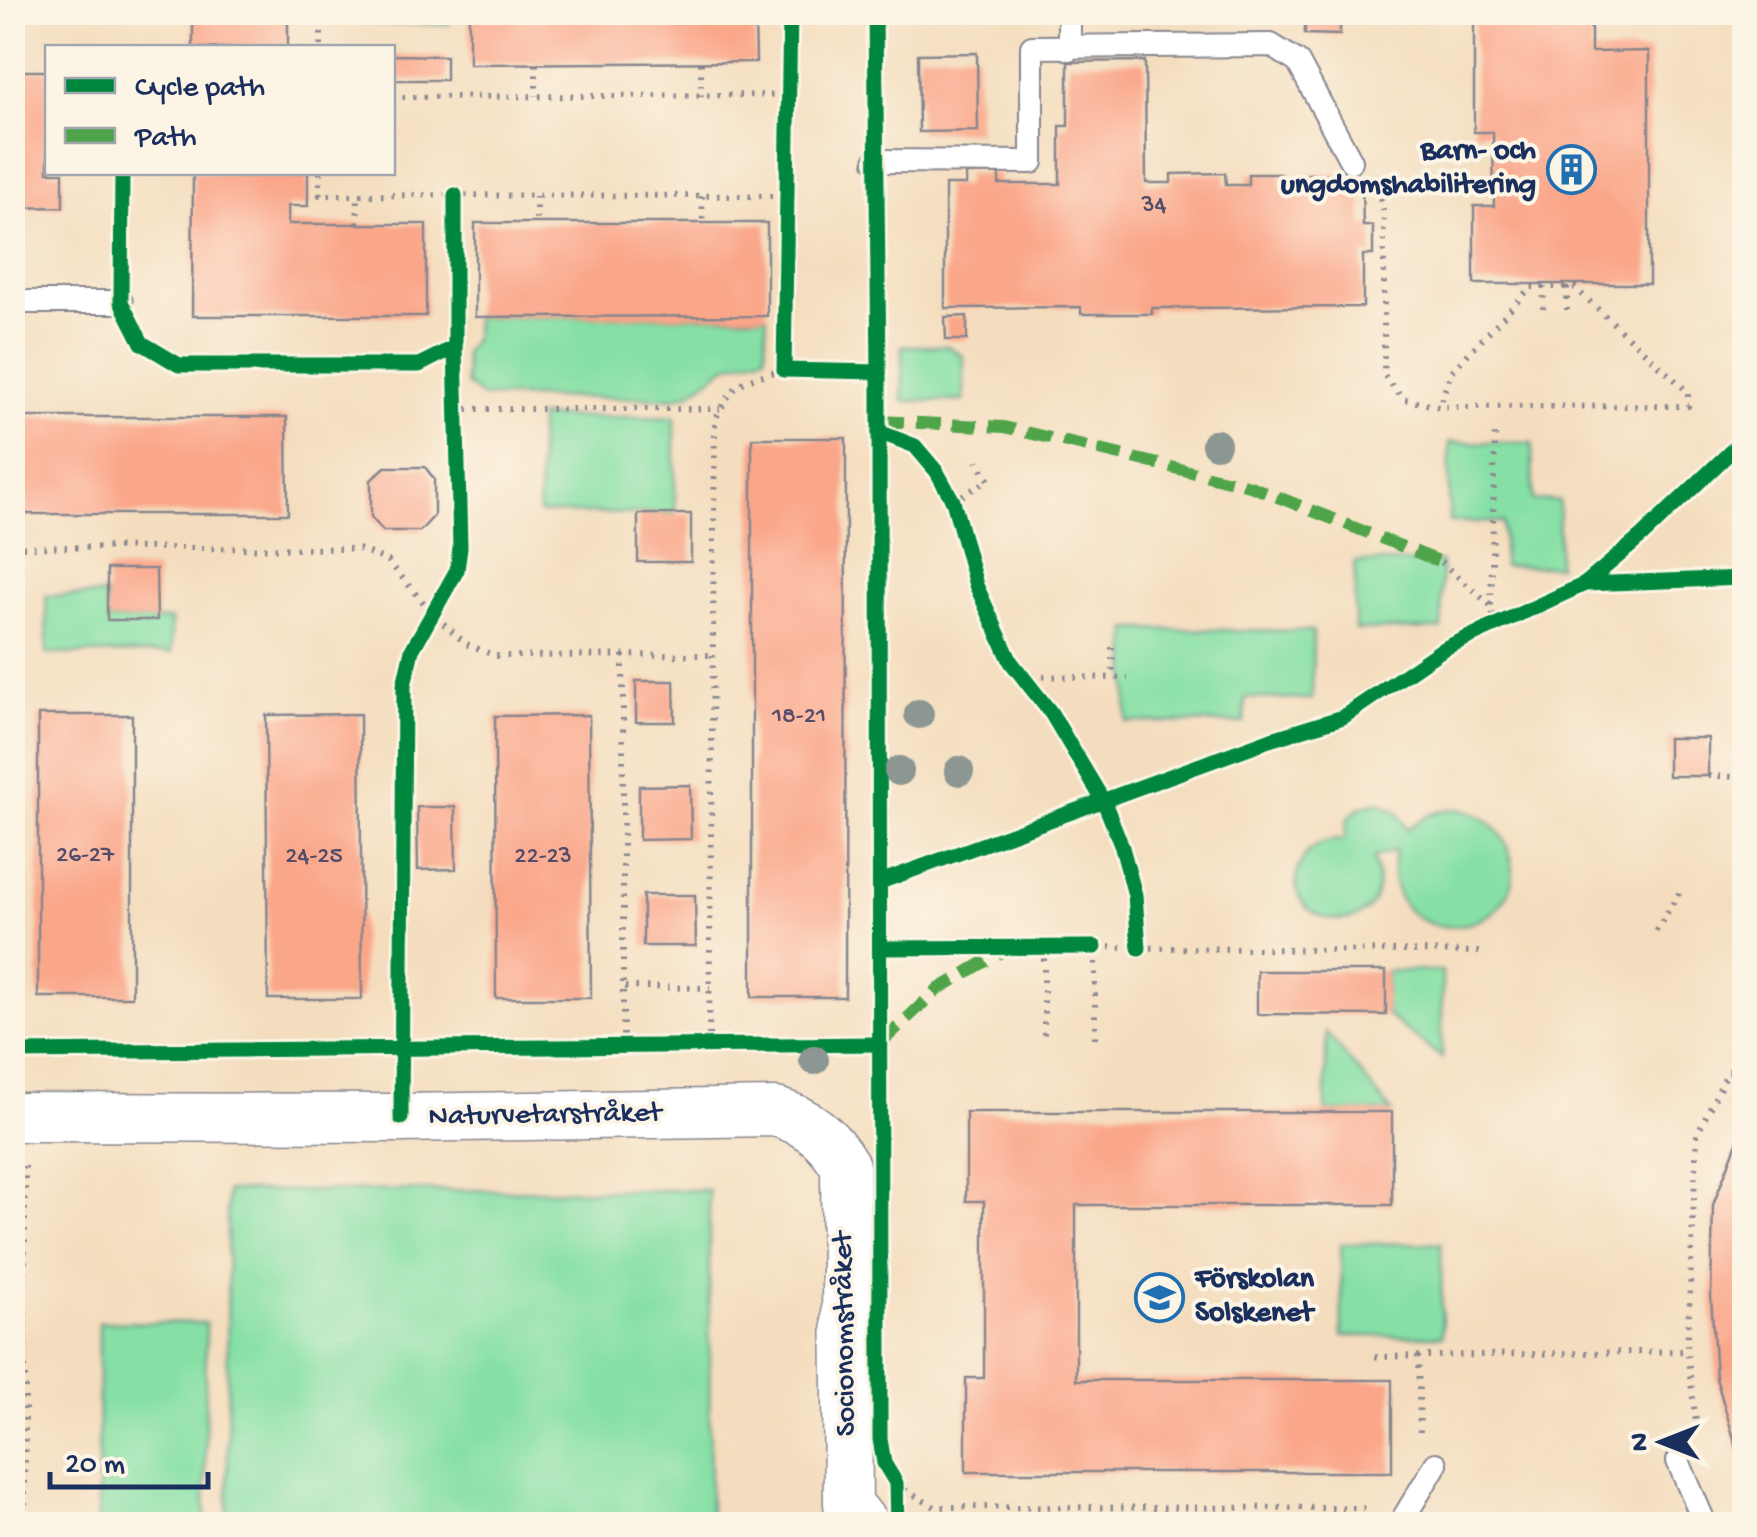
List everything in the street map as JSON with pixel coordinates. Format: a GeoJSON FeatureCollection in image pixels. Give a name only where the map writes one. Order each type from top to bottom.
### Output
{"type":"FeatureCollection","features":[{"type":"Feature","properties":{"kind":"street","name":"Naturvetarstråket"},"geometry":{"type":"LineString","coordinates":[[12,1117],[401,1118],[776,1112],[799,1119],[830,1141]]}},
{"type":"Feature","properties":{"kind":"street","name":"Socionomstråket"},"geometry":{"type":"LineString","coordinates":[[830,1141],[844,1166],[864,1516]]}},
{"type":"Feature","properties":{"kind":"lane"},"geometry":{"type":"LineString","coordinates":[[1069,12],[1069,49]]}},
{"type":"Feature","properties":{"kind":"lane"},"geometry":{"type":"LineString","coordinates":[[876,161],[1032,162],[1032,47],[1270,45],[1298,62],[1351,161]]}},
{"type":"Feature","properties":{"kind":"lane"},"geometry":{"type":"LineString","coordinates":[[12,302],[121,302]]}},
{"type":"Feature","properties":{"kind":"lane"},"geometry":{"type":"LineString","coordinates":[[1400,1524],[1428,1456]]}},
{"type":"Feature","properties":{"kind":"lane"},"geometry":{"type":"LineString","coordinates":[[1678,1462],[1705,1524]]}},
{"type":"Feature","properties":{"kind":"path"},"geometry":{"type":"LineString","coordinates":[[321,12],[321,45]]}},
{"type":"Feature","properties":{"kind":"path"},"geometry":{"type":"LineString","coordinates":[[702,62],[702,96]]}},
{"type":"Feature","properties":{"kind":"path"},"geometry":{"type":"LineString","coordinates":[[536,64],[536,96]]}},
{"type":"Feature","properties":{"kind":"path"},"geometry":{"type":"LineString","coordinates":[[395,97],[789,95]]}},
{"type":"Feature","properties":{"kind":"path"},"geometry":{"type":"LineString","coordinates":[[1351,161],[1376,179],[1384,214],[1384,375],[1403,399],[1439,408],[1688,406],[1688,392],[1574,287],[1531,287],[1451,372],[1439,408]]}},
{"type":"Feature","properties":{"kind":"path"},"geometry":{"type":"LineString","coordinates":[[320,175],[320,195],[787,196]]}},
{"type":"Feature","properties":{"kind":"path"},"geometry":{"type":"LineString","coordinates":[[787,216],[788,179]]}},
{"type":"Feature","properties":{"kind":"path"},"geometry":{"type":"LineString","coordinates":[[356,224],[358,195]]}},
{"type":"Feature","properties":{"kind":"path"},"geometry":{"type":"LineString","coordinates":[[455,195],[455,214]]}},
{"type":"Feature","properties":{"kind":"path"},"geometry":{"type":"LineString","coordinates":[[536,196],[536,223]]}},
{"type":"Feature","properties":{"kind":"path"},"geometry":{"type":"LineString","coordinates":[[702,196],[703,223]]}},
{"type":"Feature","properties":{"kind":"path"},"geometry":{"type":"LineString","coordinates":[[1543,310],[1544,287]]}},
{"type":"Feature","properties":{"kind":"path"},"geometry":{"type":"LineString","coordinates":[[1566,287],[1566,310]]}},
{"type":"Feature","properties":{"kind":"path"},"geometry":{"type":"LineString","coordinates":[[784,370],[785,351]]}},
{"type":"Feature","properties":{"kind":"path"},"geometry":{"type":"LineString","coordinates":[[709,1046],[714,420],[727,396],[744,379],[803,370]]}},
{"type":"Feature","properties":{"kind":"path"},"geometry":{"type":"LineString","coordinates":[[456,428],[456,401],[720,410]]}},
{"type":"Feature","properties":{"kind":"path"},"geometry":{"type":"LineString","coordinates":[[1490,606],[1495,435]]}},
{"type":"Feature","properties":{"kind":"path"},"geometry":{"type":"LineString","coordinates":[[952,501],[988,480],[977,461]]}},
{"type":"Feature","properties":{"kind":"path"},"geometry":{"type":"LineString","coordinates":[[12,547],[359,549],[388,561],[431,621],[466,644],[496,656],[711,655]]}},
{"type":"Feature","properties":{"kind":"path"},"geometry":{"type":"LineString","coordinates":[[1441,562],[1502,621],[1478,632]]}},
{"type":"Feature","properties":{"kind":"path"},"geometry":{"type":"LineString","coordinates":[[431,621],[444,596]]}},
{"type":"Feature","properties":{"kind":"path"},"geometry":{"type":"LineString","coordinates":[[1112,647],[1112,678]]}},
{"type":"Feature","properties":{"kind":"path"},"geometry":{"type":"LineString","coordinates":[[623,655],[623,1046]]}},
{"type":"Feature","properties":{"kind":"path"},"geometry":{"type":"LineString","coordinates":[[1011,662],[1027,682],[1128,678]]}},
{"type":"Feature","properties":{"kind":"path"},"geometry":{"type":"LineString","coordinates":[[1708,776],[1744,778]]}},
{"type":"Feature","properties":{"kind":"path"},"geometry":{"type":"LineString","coordinates":[[1656,930],[1682,886]]}},
{"type":"Feature","properties":{"kind":"path"},"geometry":{"type":"LineString","coordinates":[[1138,930],[1139,948]]}},
{"type":"Feature","properties":{"kind":"path"},"geometry":{"type":"LineString","coordinates":[[1095,1038],[1086,947],[1485,952]]}},
{"type":"Feature","properties":{"kind":"path"},"geometry":{"type":"LineString","coordinates":[[1026,948],[1061,948]]}},
{"type":"Feature","properties":{"kind":"path"},"geometry":{"type":"LineString","coordinates":[[1044,948],[1044,1040]]}},
{"type":"Feature","properties":{"kind":"path"},"geometry":{"type":"LineString","coordinates":[[624,986],[710,988]]}},
{"type":"Feature","properties":{"kind":"path"},"geometry":{"type":"LineString","coordinates":[[692,1046],[728,1045]]}},
{"type":"Feature","properties":{"kind":"path"},"geometry":{"type":"LineString","coordinates":[[604,1046],[640,1046]]}},
{"type":"Feature","properties":{"kind":"path"},"geometry":{"type":"LineString","coordinates":[[1698,1440],[1687,1352],[1698,1134],[1728,1071],[1744,1071]]}},
{"type":"Feature","properties":{"kind":"path"},"geometry":{"type":"LineString","coordinates":[[12,1160],[25,1160],[26,1524]]}},
{"type":"Feature","properties":{"kind":"path"},"geometry":{"type":"LineString","coordinates":[[1375,1356],[1687,1352]]}},
{"type":"Feature","properties":{"kind":"path"},"geometry":{"type":"LineString","coordinates":[[1418,1356],[1428,1456]]}},
{"type":"Feature","properties":{"kind":"path"},"geometry":{"type":"LineString","coordinates":[[864,1516],[896,1483],[935,1507],[1373,1508]]}},
{"type":"Feature","properties":{"kind":"green space"},"geometry":{"type":"Polygon","coordinates":[[[378,13],[449,13],[449,24],[378,24],[378,13]]]}},
{"type":"Feature","properties":{"kind":"green space"},"geometry":{"type":"Polygon","coordinates":[[[767,316],[765,355],[728,365],[690,393],[672,398],[482,397],[466,384],[464,353],[474,338],[475,317],[767,316]]]}},
{"type":"Feature","properties":{"kind":"green space"},"geometry":{"type":"Polygon","coordinates":[[[902,346],[948,346],[964,357],[964,401],[903,401],[902,346]]]}},
{"type":"Feature","properties":{"kind":"green space"},"geometry":{"type":"Polygon","coordinates":[[[539,417],[675,417],[675,514],[539,513],[539,417]]]}},
{"type":"Feature","properties":{"kind":"green space"},"geometry":{"type":"Polygon","coordinates":[[[1450,442],[1532,443],[1533,500],[1559,501],[1558,566],[1503,566],[1503,522],[1449,522],[1450,442]]]}},
{"type":"Feature","properties":{"kind":"green space"},"geometry":{"type":"Polygon","coordinates":[[[1355,562],[1441,562],[1442,629],[1355,630],[1355,562]]]}},
{"type":"Feature","properties":{"kind":"green space"},"geometry":{"type":"Polygon","coordinates":[[[107,595],[108,620],[171,620],[171,653],[47,654],[46,596],[107,595]]]}},
{"type":"Feature","properties":{"kind":"green space"},"geometry":{"type":"Polygon","coordinates":[[[1128,629],[1313,631],[1312,699],[1245,698],[1244,723],[1127,722],[1128,629]]]}},
{"type":"Feature","properties":{"kind":"green space"},"geometry":{"type":"Polygon","coordinates":[[[1379,802],[1396,811],[1407,829],[1449,809],[1468,811],[1488,821],[1508,849],[1513,876],[1505,899],[1488,915],[1465,924],[1441,926],[1419,918],[1402,901],[1393,873],[1395,850],[1373,858],[1377,886],[1370,906],[1356,917],[1338,920],[1319,915],[1304,905],[1297,888],[1303,858],[1318,845],[1345,839],[1347,819],[1361,807],[1379,802]]]}},
{"type":"Feature","properties":{"kind":"green space"},"geometry":{"type":"Polygon","coordinates":[[[1386,971],[1442,971],[1442,1058],[1386,1015],[1386,971]]]}},
{"type":"Feature","properties":{"kind":"green space"},"geometry":{"type":"Polygon","coordinates":[[[1326,1032],[1392,1112],[1326,1112],[1326,1032]]]}},
{"type":"Feature","properties":{"kind":"green space"},"geometry":{"type":"Polygon","coordinates":[[[709,1190],[710,1524],[228,1524],[227,1191],[709,1190]]]}},
{"type":"Feature","properties":{"kind":"green space"},"geometry":{"type":"Polygon","coordinates":[[[1441,1243],[1442,1336],[1342,1336],[1341,1244],[1441,1243]]]}},
{"type":"Feature","properties":{"kind":"green space"},"geometry":{"type":"Polygon","coordinates":[[[99,1322],[206,1323],[205,1524],[98,1524],[99,1322]]]}},
{"type":"Feature","properties":{"kind":"building"},"geometry":{"type":"Polygon","coordinates":[[[193,12],[288,12],[288,45],[193,45],[193,12]]]}},
{"type":"Feature","properties":{"kind":"building"},"geometry":{"type":"Polygon","coordinates":[[[469,12],[755,12],[756,62],[469,64],[469,12]]]}},
{"type":"Feature","properties":{"kind":"building"},"geometry":{"type":"Polygon","coordinates":[[[1305,12],[1340,12],[1340,35],[1305,34],[1305,12]]]}},
{"type":"Feature","properties":{"kind":"building","name":"Barn- och ungdomshabilitering"},"geometry":{"type":"Polygon","coordinates":[[[1474,12],[1591,12],[1591,52],[1649,51],[1649,284],[1474,284],[1474,206],[1494,206],[1493,132],[1474,132],[1474,12]]]}},
{"type":"Feature","properties":{"kind":"building"},"geometry":{"type":"Polygon","coordinates":[[[977,53],[978,131],[919,132],[918,54],[977,53]]]}},
{"type":"Feature","properties":{"kind":"building"},"geometry":{"type":"Polygon","coordinates":[[[395,55],[446,56],[446,80],[395,80],[395,55]]]}},
{"type":"Feature","properties":{"kind":"building"},"geometry":{"type":"Polygon","coordinates":[[[1145,61],[1146,183],[1171,183],[1171,174],[1225,173],[1226,185],[1248,185],[1248,174],[1281,174],[1282,186],[1308,186],[1308,174],[1339,174],[1339,185],[1362,185],[1363,226],[1373,226],[1373,255],[1363,255],[1363,307],[1152,308],[1152,314],[1081,314],[1081,307],[945,308],[945,185],[966,185],[966,174],[999,173],[999,184],[1060,184],[1060,126],[1068,126],[1068,62],[1145,61]]]}},
{"type":"Feature","properties":{"kind":"building"},"geometry":{"type":"Polygon","coordinates":[[[12,71],[45,71],[45,175],[63,175],[63,207],[12,208],[12,71]]]}},
{"type":"Feature","properties":{"kind":"building"},"geometry":{"type":"Polygon","coordinates":[[[193,175],[308,175],[308,206],[288,206],[288,224],[426,224],[426,316],[192,316],[193,175]]]}},
{"type":"Feature","properties":{"kind":"building"},"geometry":{"type":"Polygon","coordinates":[[[475,223],[767,223],[767,316],[475,317],[475,223]]]}},
{"type":"Feature","properties":{"kind":"building"},"geometry":{"type":"Polygon","coordinates":[[[967,316],[967,340],[946,340],[945,317],[967,316]]]}},
{"type":"Feature","properties":{"kind":"building"},"geometry":{"type":"Polygon","coordinates":[[[12,417],[287,417],[288,514],[12,514],[12,417]]]}},
{"type":"Feature","properties":{"kind":"building"},"geometry":{"type":"Polygon","coordinates":[[[752,438],[846,438],[845,997],[752,997],[752,438]]]}},
{"type":"Feature","properties":{"kind":"building"},"geometry":{"type":"Polygon","coordinates":[[[385,467],[425,467],[434,479],[434,516],[420,531],[383,531],[371,517],[371,480],[385,467]]]}},
{"type":"Feature","properties":{"kind":"building"},"geometry":{"type":"Polygon","coordinates":[[[638,514],[691,514],[691,562],[638,562],[638,514]]]}},
{"type":"Feature","properties":{"kind":"building"},"geometry":{"type":"Polygon","coordinates":[[[107,569],[156,569],[157,620],[107,620],[107,569]]]}},
{"type":"Feature","properties":{"kind":"building"},"geometry":{"type":"Polygon","coordinates":[[[636,681],[674,681],[675,722],[636,722],[636,681]]]}},
{"type":"Feature","properties":{"kind":"building"},"geometry":{"type":"Polygon","coordinates":[[[360,714],[362,999],[268,999],[266,715],[360,714]]]}},
{"type":"Feature","properties":{"kind":"building"},"geometry":{"type":"Polygon","coordinates":[[[38,715],[132,715],[132,997],[38,997],[38,715]]]}},
{"type":"Feature","properties":{"kind":"building"},"geometry":{"type":"Polygon","coordinates":[[[589,715],[591,998],[496,998],[495,716],[589,715]]]}},
{"type":"Feature","properties":{"kind":"building"},"geometry":{"type":"Polygon","coordinates":[[[1668,738],[1708,738],[1708,776],[1668,776],[1668,738]]]}},
{"type":"Feature","properties":{"kind":"building"},"geometry":{"type":"Polygon","coordinates":[[[690,785],[691,839],[639,840],[639,786],[690,785]]]}},
{"type":"Feature","properties":{"kind":"building"},"geometry":{"type":"Polygon","coordinates":[[[417,807],[455,807],[456,869],[418,870],[417,807]]]}},
{"type":"Feature","properties":{"kind":"building"},"geometry":{"type":"Polygon","coordinates":[[[643,895],[695,895],[696,946],[643,946],[643,895]]]}},
{"type":"Feature","properties":{"kind":"building"},"geometry":{"type":"Polygon","coordinates":[[[1257,971],[1386,971],[1386,1015],[1257,1014],[1257,971]]]}},
{"type":"Feature","properties":{"kind":"building"},"geometry":{"type":"Polygon","coordinates":[[[966,1112],[1392,1112],[1392,1205],[1076,1205],[1076,1380],[1392,1380],[1392,1472],[966,1472],[966,1378],[984,1378],[984,1201],[966,1201],[966,1112]]]}},
{"type":"Feature","properties":{"kind":"building"},"geometry":{"type":"Polygon","coordinates":[[[1738,1140],[1744,1140],[1744,1452],[1738,1452],[1716,1378],[1711,1295],[1713,1205],[1738,1140]]]}},
{"type":"Feature","properties":{"kind":"marked path"},"geometry":{"type":"LineString","coordinates":[[879,421],[1004,427],[1250,486],[1441,562]]}},
{"type":"Feature","properties":{"kind":"marked path"},"geometry":{"type":"LineString","coordinates":[[880,1044],[937,990],[1003,951]]}},
{"type":"Feature","properties":{"kind":"cycle path"},"geometry":{"type":"LineString","coordinates":[[790,12],[784,370],[879,372]]}},
{"type":"Feature","properties":{"kind":"cycle path"},"geometry":{"type":"LineString","coordinates":[[875,12],[880,1439],[884,1463],[896,1483],[897,1524]]}},
{"type":"Feature","properties":{"kind":"cycle path"},"geometry":{"type":"LineString","coordinates":[[122,175],[121,302],[142,343],[179,365],[419,365],[455,347],[455,195]]}},
{"type":"Feature","properties":{"kind":"cycle path"},"geometry":{"type":"LineString","coordinates":[[401,1118],[404,685],[412,650],[457,570],[460,548],[455,347]]}},
{"type":"Feature","properties":{"kind":"cycle path"},"geometry":{"type":"LineString","coordinates":[[879,432],[915,446],[937,472],[953,501],[976,585],[1011,662],[1051,713],[1104,802],[1135,895],[1139,948]]}},
{"type":"Feature","properties":{"kind":"cycle path"},"geometry":{"type":"LineString","coordinates":[[1585,584],[1744,439]]}},
{"type":"Feature","properties":{"kind":"cycle path"},"geometry":{"type":"LineString","coordinates":[[880,882],[1269,740],[1343,717],[1443,649],[1585,584],[1744,578]]}},
{"type":"Feature","properties":{"kind":"cycle path"},"geometry":{"type":"LineString","coordinates":[[880,948],[1095,947]]}},
{"type":"Feature","properties":{"kind":"cycle path"},"geometry":{"type":"LineString","coordinates":[[12,1052],[880,1044]]}},
{"type":"Feature","properties":{"kind":"place","name":"Barn- och ungdomshabilitering"},"geometry":{"type":"Point","coordinates":[1571,169]}},
{"type":"Feature","properties":{"kind":"place","name":"Förskolan Solskenet"},"geometry":{"type":"Point","coordinates":[1160,1297]}}]}
